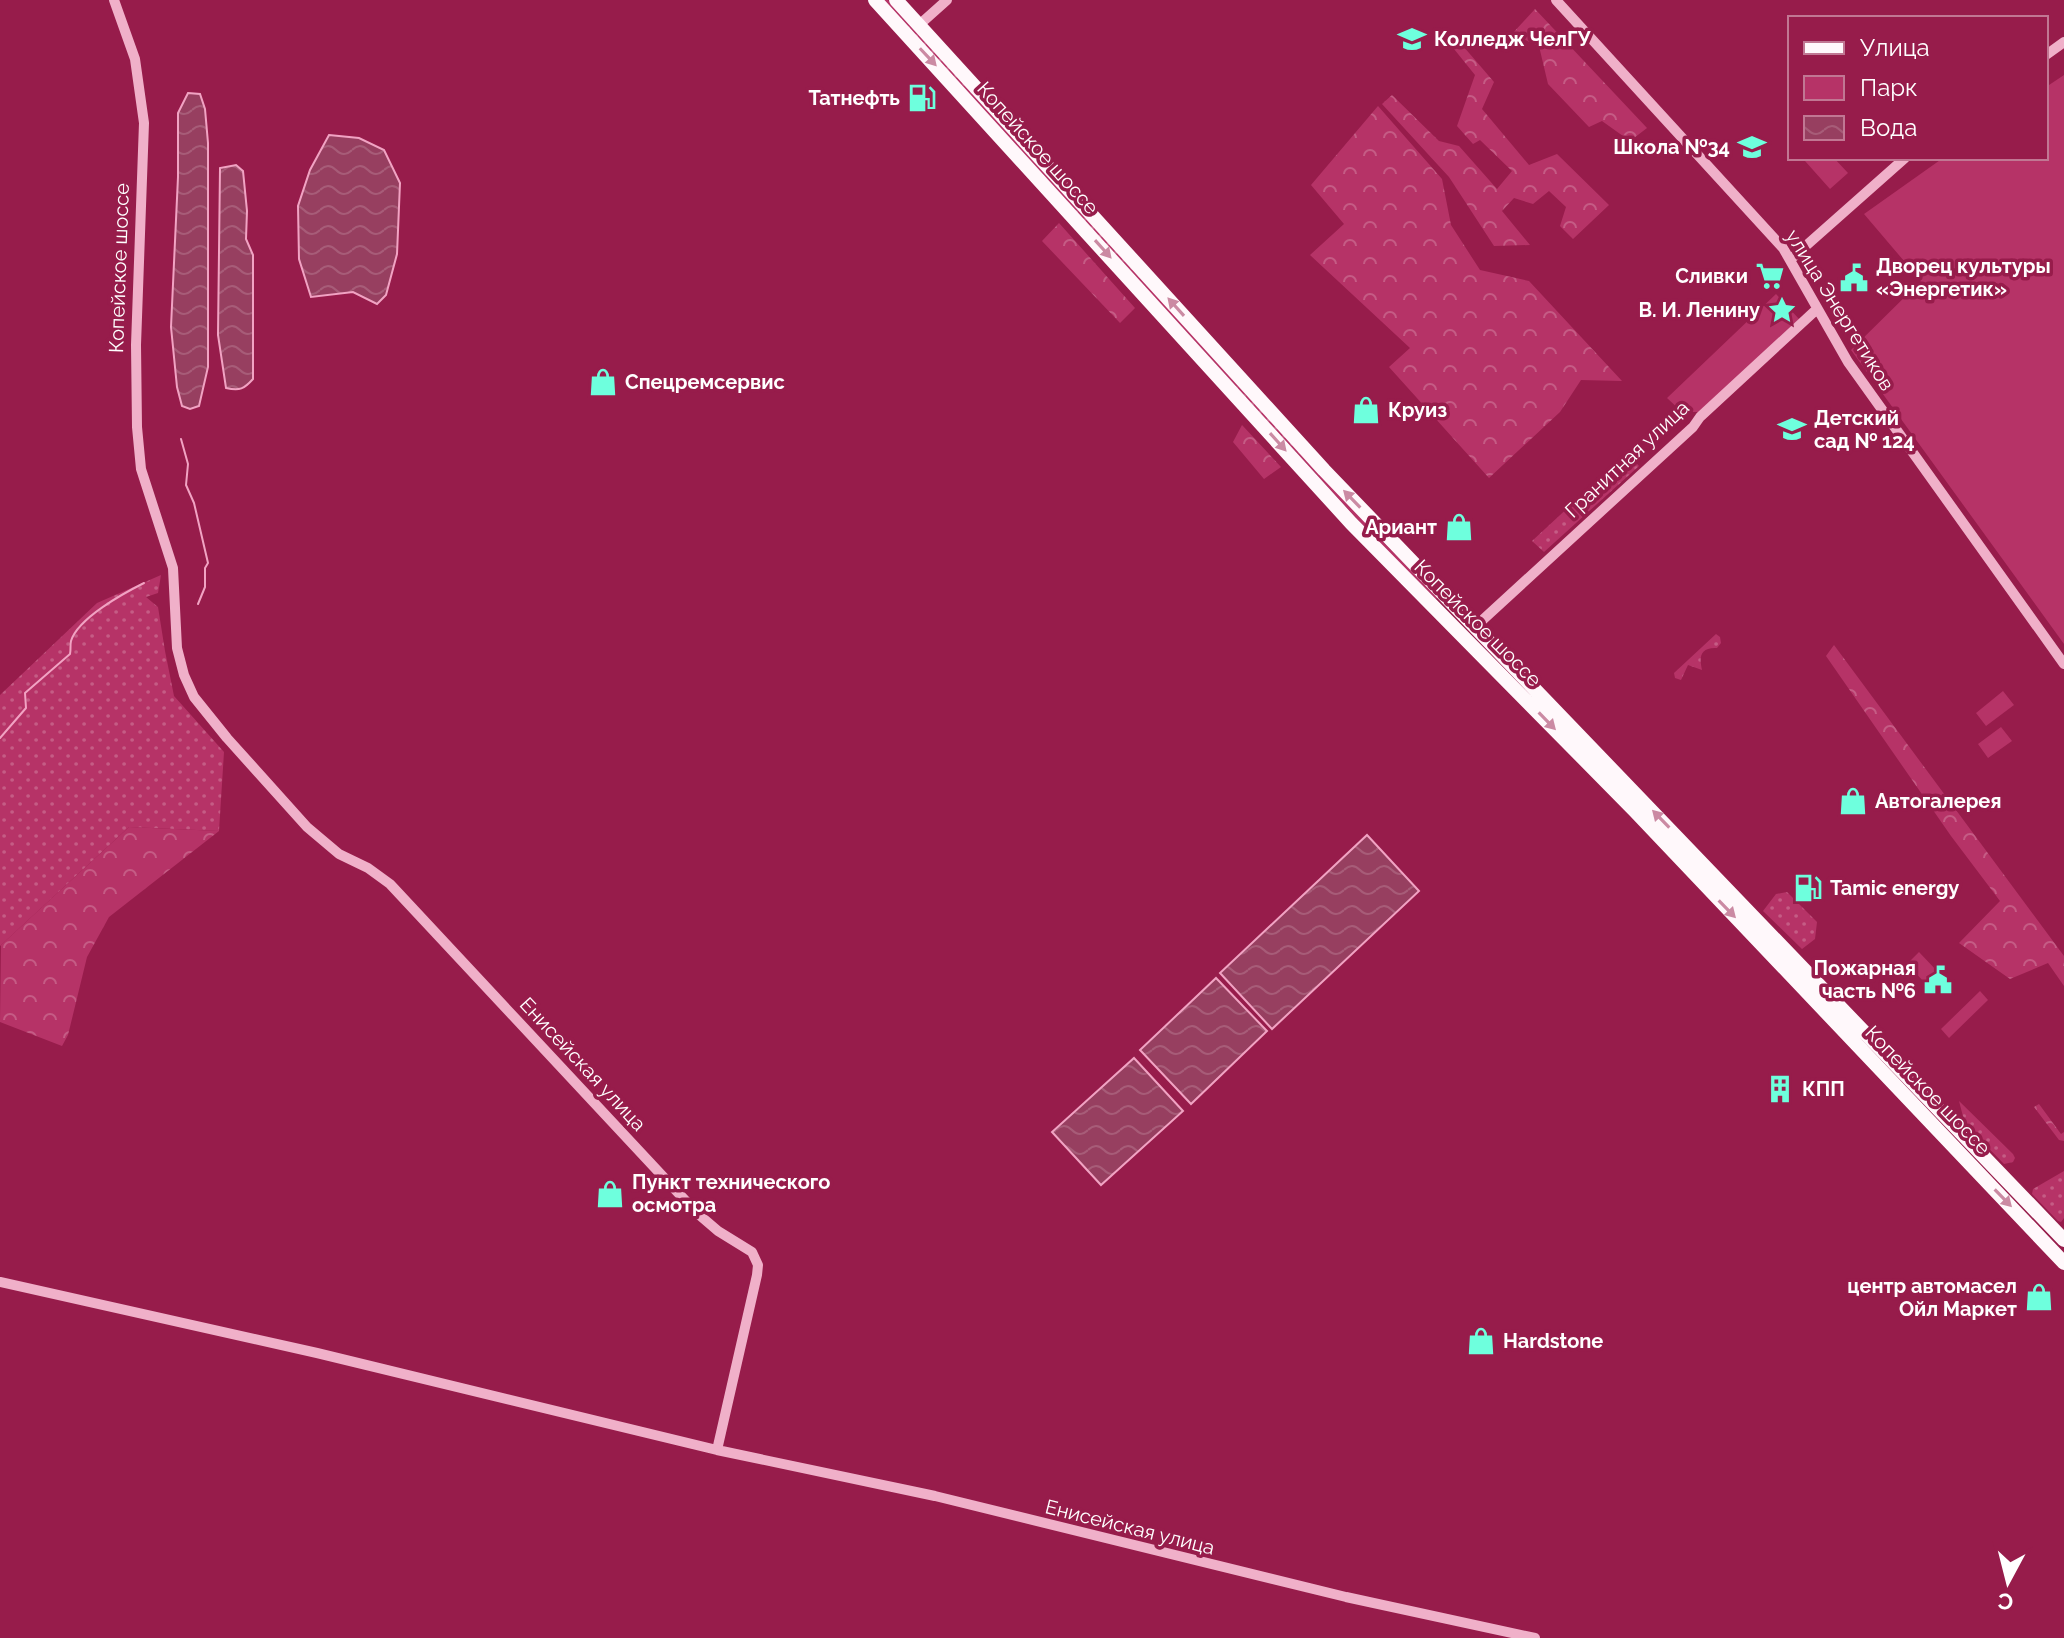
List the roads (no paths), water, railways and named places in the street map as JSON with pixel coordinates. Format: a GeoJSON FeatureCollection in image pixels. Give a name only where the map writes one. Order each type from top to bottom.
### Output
{"type":"FeatureCollection","features":[{"type":"Feature","properties":{"kind":"main road","name":"Копейское шоссе"},"geometry":{"type":"LineString","coordinates":[[875,0],[1351,523],[1814,989]]}},
{"type":"Feature","properties":{"kind":"main road","name":"Копейское шоссе"},"geometry":{"type":"LineString","coordinates":[[896,0],[1324,470],[1476,626],[1850,1027],[2064,1263]]}},
{"type":"Feature","properties":{"kind":"main road","name":"Гранитная улица"},"geometry":{"type":"LineString","coordinates":[[1464,637],[1476,626]]}},
{"type":"Feature","properties":{"kind":"main road","name":"Копейское шоссе"},"geometry":{"type":"LineString","coordinates":[[1850,1027],[2064,1240]]}},
{"type":"Feature","properties":{"kind":"street","name":"Копейское шоссе"},"geometry":{"type":"LineString","coordinates":[[114,0],[135,59],[144,123],[136,345],[141,469],[173,568],[177,648],[184,675],[194,697],[243,757]]}},
{"type":"Feature","properties":{"kind":"street"},"geometry":{"type":"LineString","coordinates":[[919,25],[947,0]]}},
{"type":"Feature","properties":{"kind":"street","name":"улица Энергетиков"},"geometry":{"type":"LineString","coordinates":[[1556,0],[1791,259],[1848,362],[2064,664]]}},
{"type":"Feature","properties":{"kind":"street"},"geometry":{"type":"LineString","coordinates":[[1791,259],[1903,160]]}},
{"type":"Feature","properties":{"kind":"street","name":"Гранитная улица"},"geometry":{"type":"LineString","coordinates":[[1476,626],[1817,309]]}},
{"type":"Feature","properties":{"kind":"street","name":"Енисейская улица"},"geometry":{"type":"LineString","coordinates":[[243,757],[322,840],[339,854],[368,868],[390,884],[697,1213],[718,1231],[752,1252],[758,1265],[757,1275],[717,1450]]}},
{"type":"Feature","properties":{"kind":"street","name":"Енисейская улица"},"geometry":{"type":"LineString","coordinates":[[0,1282],[330,1356],[717,1450],[935,1496],[1333,1594],[1535,1638]]}},
{"type":"Feature","properties":{"kind":"water"},"geometry":{"type":"Polygon","coordinates":[[[188,93],[200,94],[205,109],[208,143],[208,367],[199,406],[190,409],[182,406],[177,387],[171,327],[178,113],[188,93]]]}},
{"type":"Feature","properties":{"kind":"water"},"geometry":{"type":"Polygon","coordinates":[[[329,135],[359,138],[384,150],[400,183],[397,254],[386,295],[377,304],[353,292],[311,297],[299,259],[298,206],[310,170],[329,135]]]}},
{"type":"Feature","properties":{"kind":"water"},"geometry":{"type":"Polygon","coordinates":[[[236,165],[243,171],[246,239],[253,255],[253,379],[238,389],[226,388],[218,335],[220,168],[236,165]]]}},
{"type":"Feature","properties":{"kind":"water"},"geometry":{"type":"Polygon","coordinates":[[[1367,835],[1419,891],[1272,1029],[1220,973],[1367,835]]]}},
{"type":"Feature","properties":{"kind":"water"},"geometry":{"type":"Polygon","coordinates":[[[1216,978],[1267,1031],[1191,1104],[1140,1050],[1216,978]]]}},
{"type":"Feature","properties":{"kind":"water"},"geometry":{"type":"Polygon","coordinates":[[[1134,1058],[1183,1111],[1101,1185],[1052,1132],[1134,1058]]]}},
{"type":"Feature","properties":{"kind":"waterway"},"geometry":{"type":"LineString","coordinates":[[181,439],[188,464],[186,485],[194,503],[208,563],[205,587],[198,604]]}},
{"type":"Feature","properties":{"kind":"waterway"},"geometry":{"type":"LineString","coordinates":[[0,738],[26,708],[25,693],[70,654],[75,632],[103,607],[144,583]]}},
{"type":"Feature","properties":{"kind":"place","name":"Колледж ЧелГУ"},"geometry":{"type":"Point","coordinates":[1412,39]}},
{"type":"Feature","properties":{"kind":"place","name":"Татнефть"},"geometry":{"type":"Point","coordinates":[922,98]}},
{"type":"Feature","properties":{"kind":"place","name":"Школа №34"},"geometry":{"type":"Point","coordinates":[1752,147]}},
{"type":"Feature","properties":{"kind":"place","name":"Сливки"},"geometry":{"type":"Point","coordinates":[1770,276]}},
{"type":"Feature","properties":{"kind":"place","name":"Дворец культуры «Энергетик»"},"geometry":{"type":"Point","coordinates":[1854,278]}},
{"type":"Feature","properties":{"kind":"place","name":"В. И. Ленину"},"geometry":{"type":"Point","coordinates":[1782,310]}},
{"type":"Feature","properties":{"kind":"place","name":"Спецремсервис"},"geometry":{"type":"Point","coordinates":[603,382]}},
{"type":"Feature","properties":{"kind":"place","name":"Круиз"},"geometry":{"type":"Point","coordinates":[1366,410]}},
{"type":"Feature","properties":{"kind":"place","name":"Детский сад № 124"},"geometry":{"type":"Point","coordinates":[1792,429]}},
{"type":"Feature","properties":{"kind":"place","name":"Ариант"},"geometry":{"type":"Point","coordinates":[1459,527]}},
{"type":"Feature","properties":{"kind":"place","name":"Автогалерея"},"geometry":{"type":"Point","coordinates":[1853,801]}},
{"type":"Feature","properties":{"kind":"place","name":"Tamic energy"},"geometry":{"type":"Point","coordinates":[1808,888]}},
{"type":"Feature","properties":{"kind":"place","name":"Пожарная часть №6"},"geometry":{"type":"Point","coordinates":[1938,980]}},
{"type":"Feature","properties":{"kind":"place","name":"КПП"},"geometry":{"type":"Point","coordinates":[1780,1089]}},
{"type":"Feature","properties":{"kind":"place","name":"Пункт технического осмотра"},"geometry":{"type":"Point","coordinates":[610,1194]}},
{"type":"Feature","properties":{"kind":"place","name":"центр автомасел Ойл Маркет"},"geometry":{"type":"Point","coordinates":[2039,1297]}},
{"type":"Feature","properties":{"kind":"place","name":"Hardstone"},"geometry":{"type":"Point","coordinates":[1481,1341]}}]}
